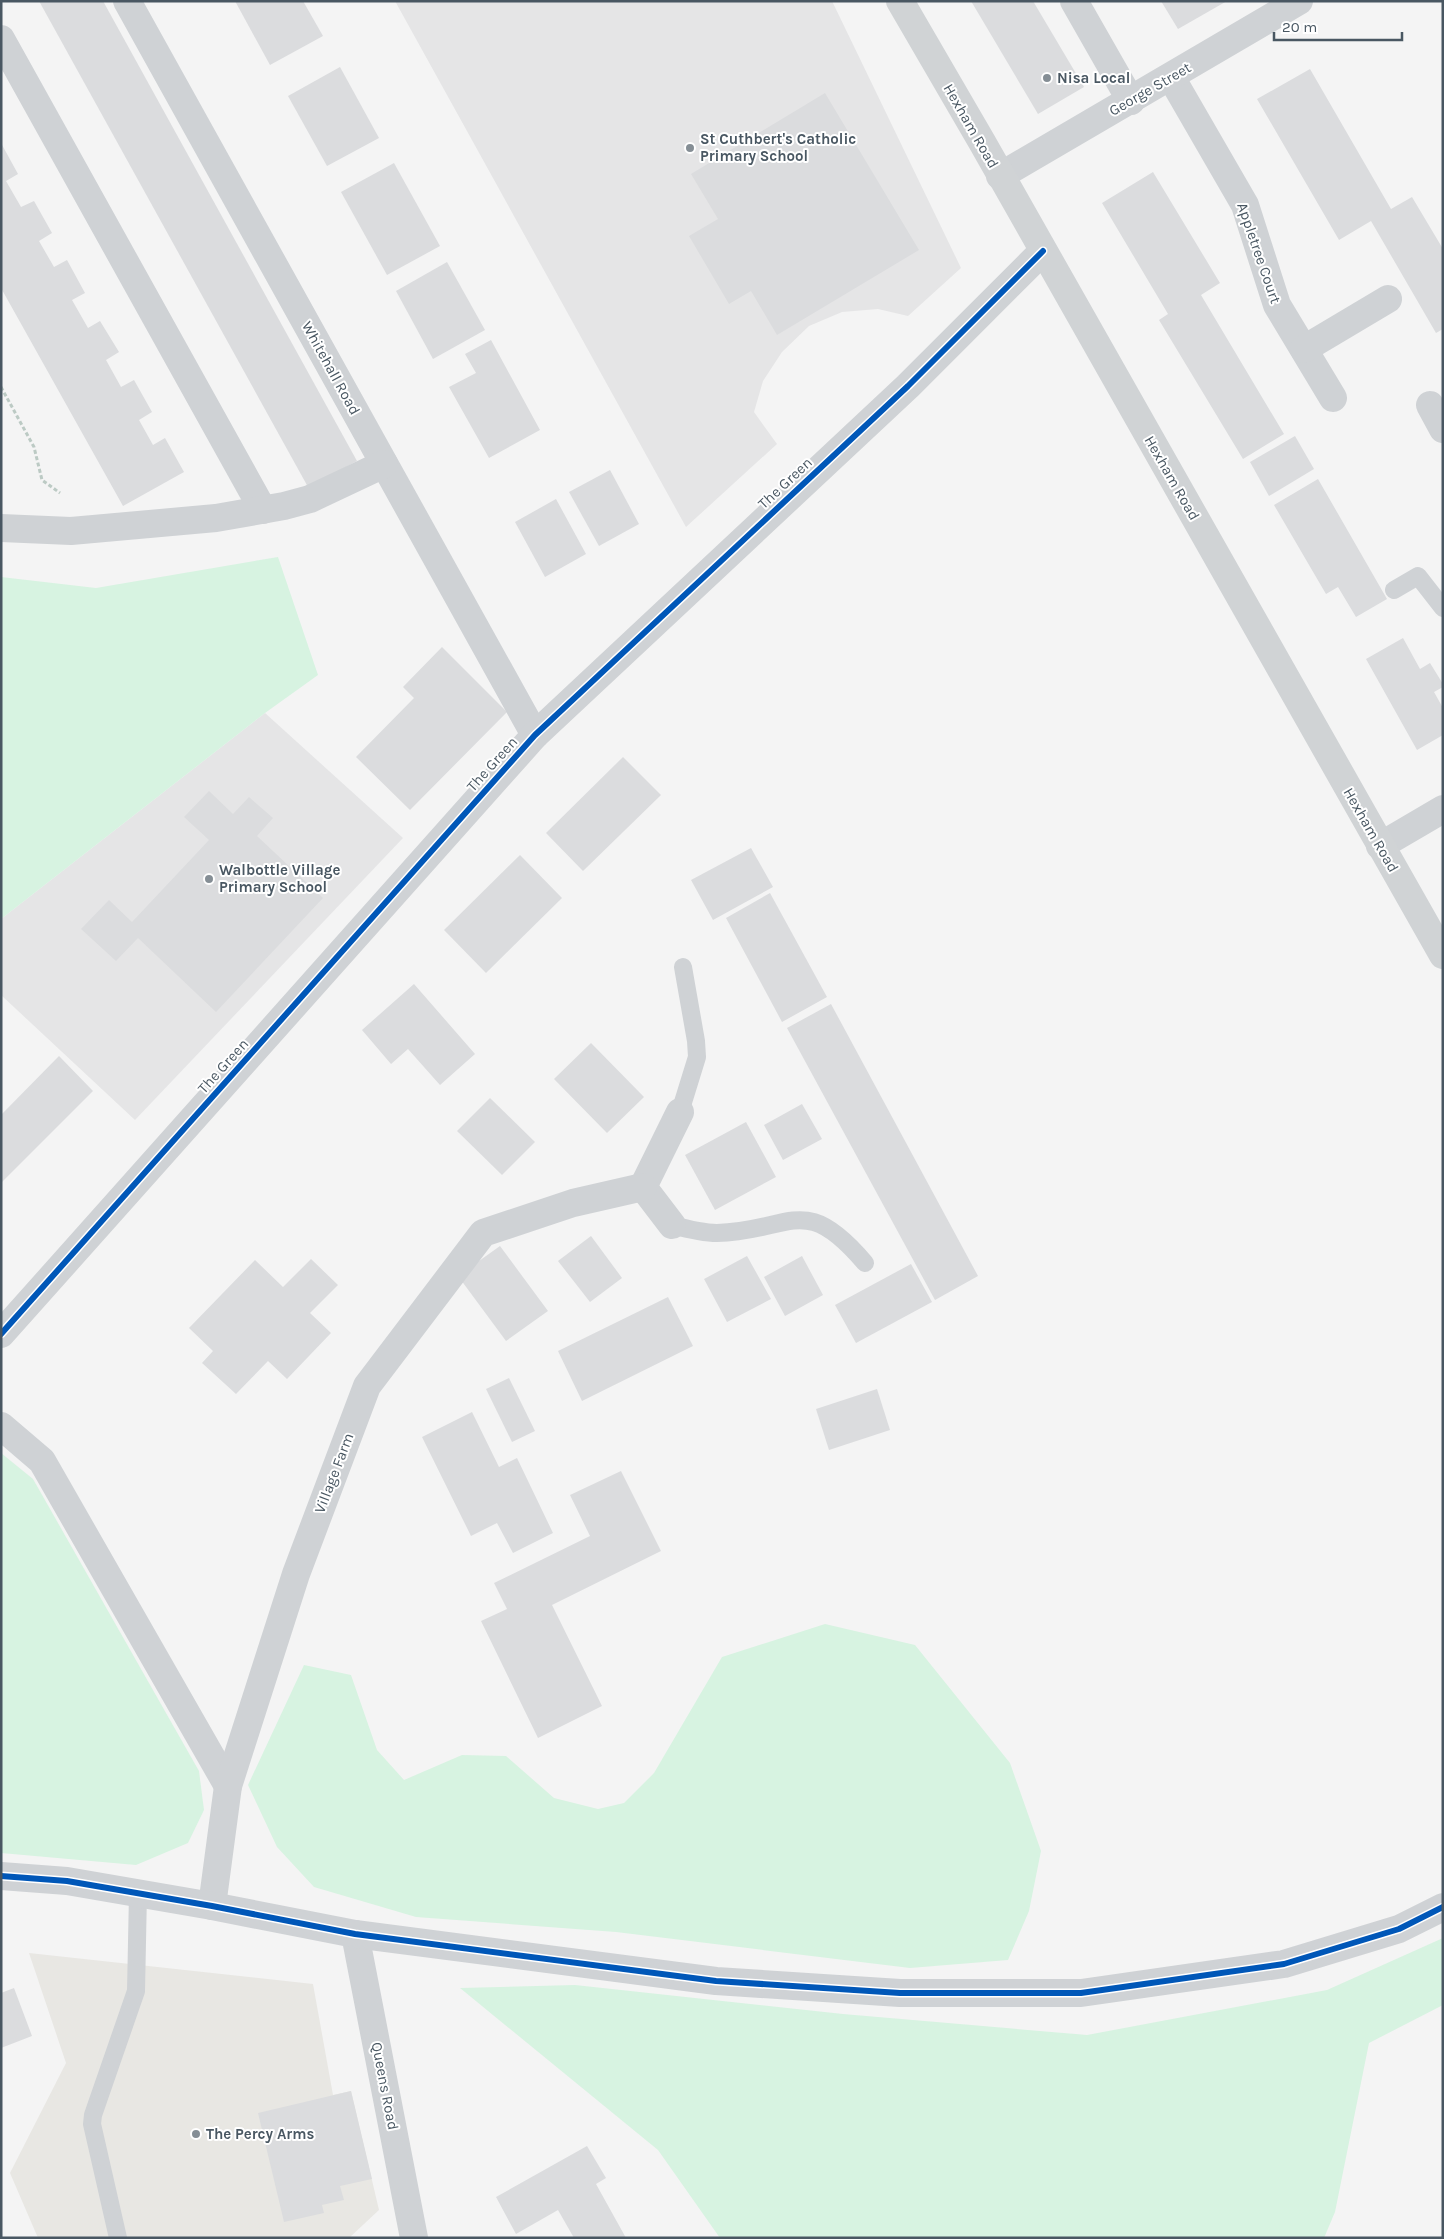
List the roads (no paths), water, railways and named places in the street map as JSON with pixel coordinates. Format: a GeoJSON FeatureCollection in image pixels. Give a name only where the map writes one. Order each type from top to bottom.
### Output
{"type":"FeatureCollection","features":[{"type":"Feature","properties":{"kind":"main road","name":"Hexham Road"},"geometry":{"type":"LineString","coordinates":[[900,1],[982,142],[1443,955]]}},
{"type":"Feature","properties":{"kind":"street","name":"Whitehall Road"},"geometry":{"type":"LineString","coordinates":[[127,1],[534,734]]}},
{"type":"Feature","properties":{"kind":"street"},"geometry":{"type":"LineString","coordinates":[[1074,1],[1131,101]]}},
{"type":"Feature","properties":{"kind":"street","name":"George Street"},"geometry":{"type":"LineString","coordinates":[[1000,176],[1299,1]]}},
{"type":"Feature","properties":{"kind":"street"},"geometry":{"type":"LineString","coordinates":[[1,39],[263,510]]}},
{"type":"Feature","properties":{"kind":"street","name":"Appletree Court"},"geometry":{"type":"LineString","coordinates":[[1171,77],[1244,205],[1277,305],[1333,398]]}},
{"type":"Feature","properties":{"kind":"street","name":"The Green"},"geometry":{"type":"LineString","coordinates":[[1,1334],[534,734],[908,386],[1043,251]]}},
{"type":"Feature","properties":{"kind":"street"},"geometry":{"type":"LineString","coordinates":[[1304,349],[1388,299]]}},
{"type":"Feature","properties":{"kind":"street"},"geometry":{"type":"LineString","coordinates":[[1430,405],[1443,429]]}},
{"type":"Feature","properties":{"kind":"street"},"geometry":{"type":"LineString","coordinates":[[1,528],[83,530],[216,518],[310,499],[384,464]]}},
{"type":"Feature","properties":{"kind":"street"},"geometry":{"type":"LineString","coordinates":[[1380,846],[1443,810]]}},
{"type":"Feature","properties":{"kind":"street"},"geometry":{"type":"LineString","coordinates":[[672,1225],[643,1186],[680,1112]]}},
{"type":"Feature","properties":{"kind":"street","name":"Village Farm"},"geometry":{"type":"LineString","coordinates":[[212,1906],[228,1786],[296,1574],[367,1386],[483,1233],[573,1203],[643,1186]]}},
{"type":"Feature","properties":{"kind":"street"},"geometry":{"type":"LineString","coordinates":[[1,1426],[42,1461],[228,1786]]}},
{"type":"Feature","properties":{"kind":"street"},"geometry":{"type":"LineString","coordinates":[[1,1876],[67,1881],[212,1906],[355,1934],[716,1981],[900,1993],[1082,1993],[1284,1964],[1399,1929],[1443,1907]]}},
{"type":"Feature","properties":{"kind":"street","name":"Queens Road"},"geometry":{"type":"LineString","coordinates":[[355,1934],[414,2238]]}},
{"type":"Feature","properties":{"kind":"lane"},"geometry":{"type":"LineString","coordinates":[[1394,590],[1418,576],[1443,608]]}},
{"type":"Feature","properties":{"kind":"lane"},"geometry":{"type":"LineString","coordinates":[[680,1112],[697,1057],[683,967]]}},
{"type":"Feature","properties":{"kind":"lane"},"geometry":{"type":"LineString","coordinates":[[672,1225],[699,1232],[717,1232],[804,1219],[832,1230],[847,1242],[865,1263]]}},
{"type":"Feature","properties":{"kind":"lane"},"geometry":{"type":"LineString","coordinates":[[118,2238],[92,2124],[92,2115],[136,1991],[138,1893]]}},
{"type":"Feature","properties":{"kind":"place","name":"Nisa Local"},"geometry":{"type":"Point","coordinates":[1047,78]}},
{"type":"Feature","properties":{"kind":"place","name":"St Cuthbert's Catholic Primary School"},"geometry":{"type":"Point","coordinates":[690,148]}},
{"type":"Feature","properties":{"kind":"place","name":"Walbottle Village Primary School"},"geometry":{"type":"Point","coordinates":[209,879]}},
{"type":"Feature","properties":{"kind":"place","name":"The Percy Arms"},"geometry":{"type":"Point","coordinates":[196,2134]}}]}
